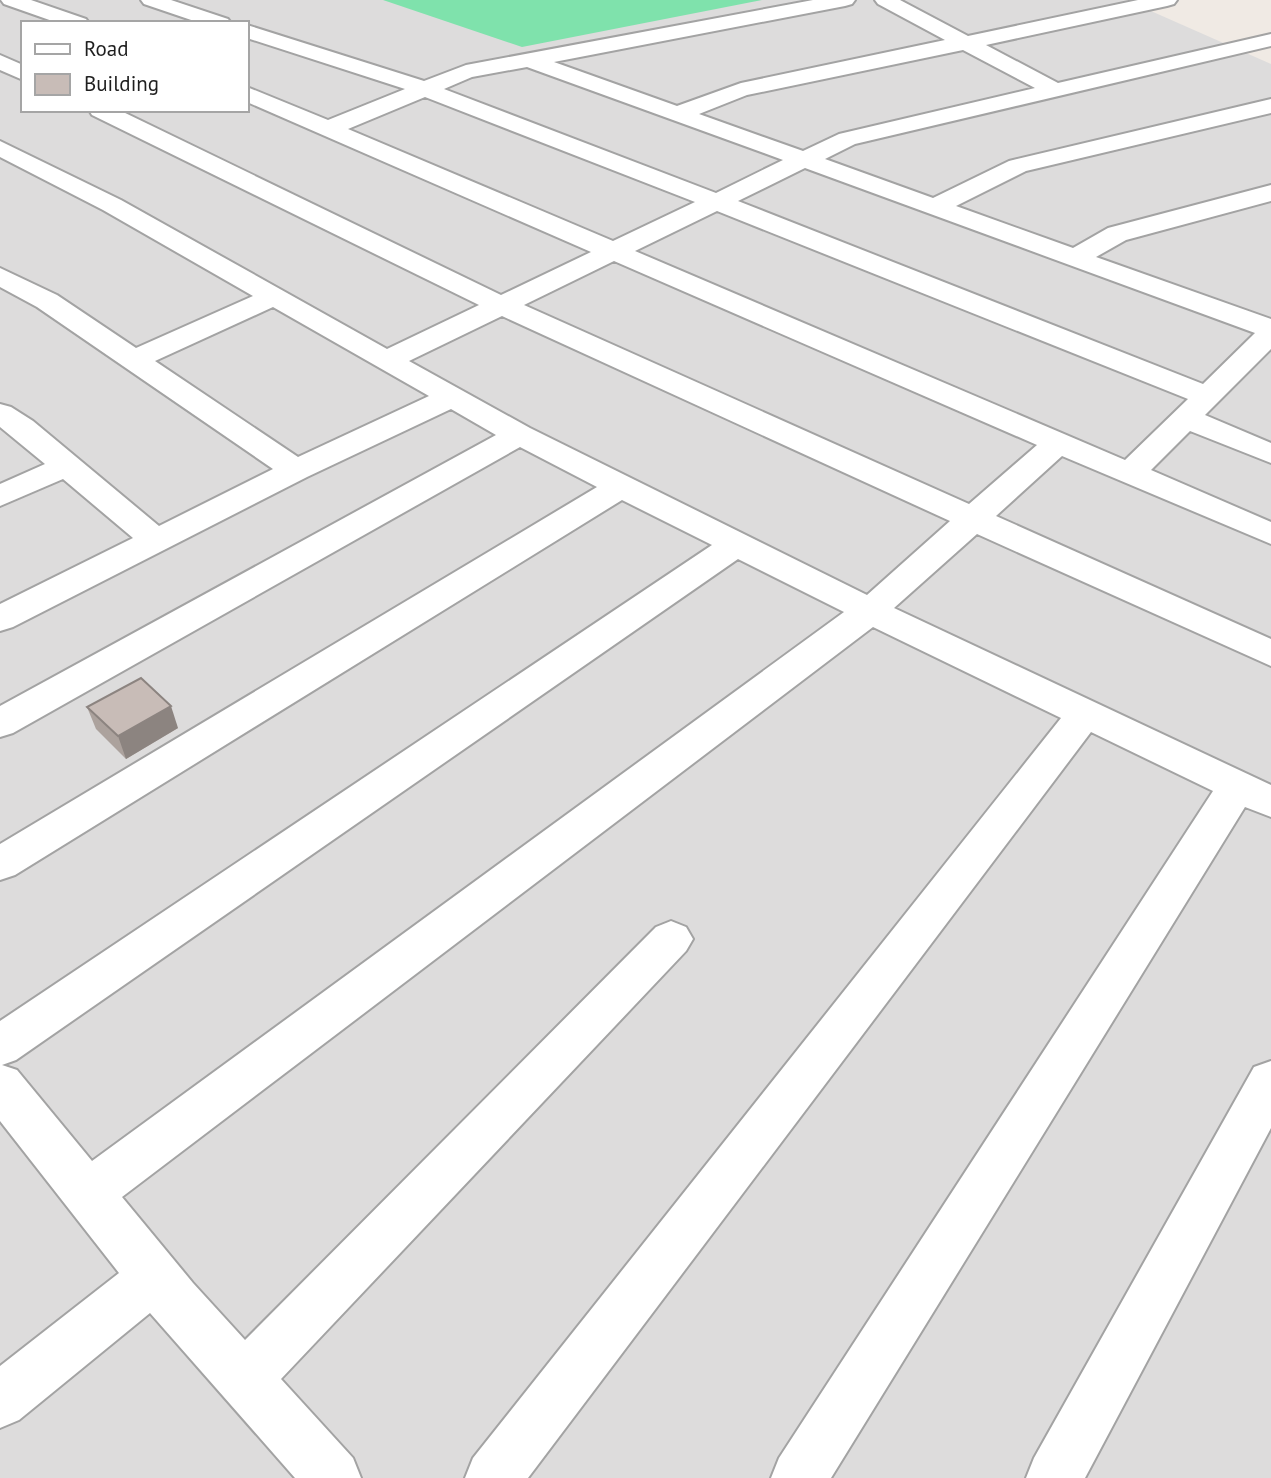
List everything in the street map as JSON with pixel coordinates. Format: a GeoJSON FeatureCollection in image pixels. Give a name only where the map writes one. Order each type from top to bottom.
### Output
{"type":"FeatureCollection","features":[{"type":"Feature","properties":{"kind":"street"},"geometry":{"type":"LineString","coordinates":[[11,0],[73,21]]}},
{"type":"Feature","properties":{"kind":"street"},"geometry":{"type":"LineString","coordinates":[[151,0],[215,21]]}},
{"type":"Feature","properties":{"kind":"street"},"geometry":{"type":"LineString","coordinates":[[328,129],[466,72],[845,0]]}},
{"type":"Feature","properties":{"kind":"street"},"geometry":{"type":"LineString","coordinates":[[885,0],[1055,90]]}},
{"type":"Feature","properties":{"kind":"street"},"geometry":{"type":"LineString","coordinates":[[679,113],[741,90],[1167,0]]}},
{"type":"Feature","properties":{"kind":"street"},"geometry":{"type":"LineString","coordinates":[[248,31],[425,90],[715,201],[1208,396]]}},
{"type":"Feature","properties":{"kind":"street"},"geometry":{"type":"LineString","coordinates":[[387,360],[847,139],[1271,40]]}},
{"type":"Feature","properties":{"kind":"street"},"geometry":{"type":"LineString","coordinates":[[529,60],[1076,257],[1271,331],[1259,360],[1208,396],[1130,473]]}},
{"type":"Feature","properties":{"kind":"street"},"geometry":{"type":"LineString","coordinates":[[0,62],[21,72]]}},
{"type":"Feature","properties":{"kind":"street"},"geometry":{"type":"LineString","coordinates":[[248,94],[1271,534]]}},
{"type":"Feature","properties":{"kind":"street"},"geometry":{"type":"LineString","coordinates":[[936,206],[1018,166],[1271,106]]}},
{"type":"Feature","properties":{"kind":"street"},"geometry":{"type":"LineString","coordinates":[[104,112],[501,305],[1271,654]]}},
{"type":"Feature","properties":{"kind":"street"},"geometry":{"type":"LineString","coordinates":[[0,148],[112,205],[519,435],[870,611],[1254,794],[799,1478]]}},
{"type":"Feature","properties":{"kind":"street"},"geometry":{"type":"LineString","coordinates":[[1076,257],[1117,234],[1271,193]]}},
{"type":"Feature","properties":{"kind":"street"},"geometry":{"type":"LineString","coordinates":[[0,276],[47,301],[296,470]]}},
{"type":"Feature","properties":{"kind":"street"},"geometry":{"type":"LineString","coordinates":[[134,360],[274,296]]}},
{"type":"Feature","properties":{"kind":"street"},"geometry":{"type":"LineString","coordinates":[[0,619],[296,470],[452,397]]}},
{"type":"Feature","properties":{"kind":"street"},"geometry":{"type":"LineString","coordinates":[[0,413],[23,428],[157,541]]}},
{"type":"Feature","properties":{"kind":"street"},"geometry":{"type":"LineString","coordinates":[[1185,418],[1271,454]]}},
{"type":"Feature","properties":{"kind":"street"},"geometry":{"type":"LineString","coordinates":[[0,723],[519,435]]}},
{"type":"Feature","properties":{"kind":"street"},"geometry":{"type":"LineString","coordinates":[[87,1194],[870,611],[1058,443]]}},
{"type":"Feature","properties":{"kind":"street"},"geometry":{"type":"LineString","coordinates":[[0,496],[66,466]]}},
{"type":"Feature","properties":{"kind":"street"},"geometry":{"type":"LineString","coordinates":[[0,864],[622,486]]}},
{"type":"Feature","properties":{"kind":"street"},"geometry":{"type":"LineString","coordinates":[[332,1478],[154,1277],[87,1194],[1,1079],[737,544]]}},
{"type":"Feature","properties":{"kind":"street"},"geometry":{"type":"LineString","coordinates":[[493,1478],[1084,713]]}},
{"type":"Feature","properties":{"kind":"street"},"geometry":{"type":"LineString","coordinates":[[244,1379],[671,939]]}},
{"type":"Feature","properties":{"kind":"street"},"geometry":{"type":"LineString","coordinates":[[1054,1478],[1271,1082]]}},
{"type":"Feature","properties":{"kind":"street"},"geometry":{"type":"LineString","coordinates":[[0,1401],[154,1277]]}},
{"type":"Feature","properties":{"kind":"shaded area"},"geometry":{"type":"Polygon","coordinates":[[[0,0],[1126,0],[1271,64],[1271,1478],[0,1478],[0,0]]]}},
{"type":"Feature","properties":{"kind":"green space"},"geometry":{"type":"Polygon","coordinates":[[[383,0],[762,0],[522,47],[383,0]]]}},
{"type":"Feature","properties":{"kind":"building"},"geometry":{"type":"Polygon","coordinates":[[[141,678],[171,706],[118,736],[87,707],[141,678]]]}}]}
